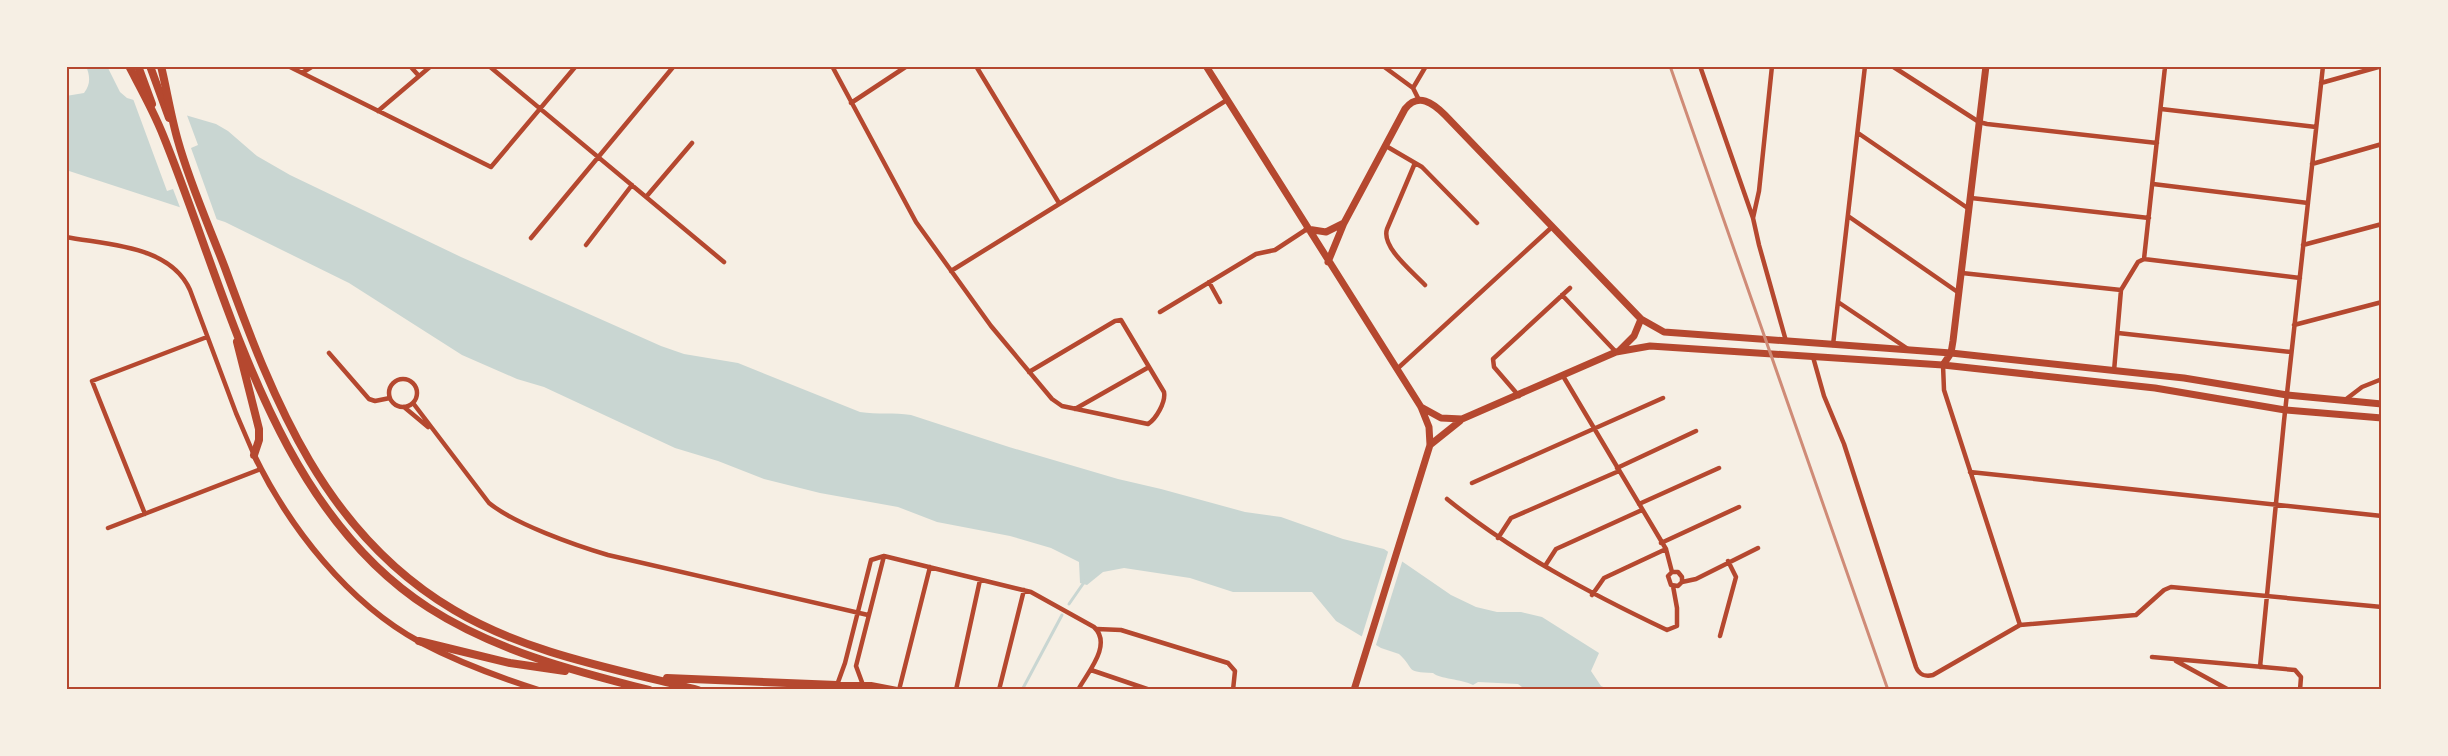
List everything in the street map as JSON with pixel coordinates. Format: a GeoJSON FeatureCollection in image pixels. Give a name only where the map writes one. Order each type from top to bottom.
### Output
{"type":"FeatureCollection","features":[{"type":"Feature","properties":{"kind":"main road"},"geometry":{"type":"LineString","coordinates":[[129,66],[163,134]]}},
{"type":"Feature","properties":{"kind":"main road"},"geometry":{"type":"LineString","coordinates":[[138,66],[231,318],[270,410],[297,463],[327,510],[372,562],[413,597],[459,625],[511,649],[590,675],[650,690]]}},
{"type":"Feature","properties":{"kind":"main road"},"geometry":{"type":"LineString","coordinates":[[150,66],[231,284],[278,400],[311,466],[336,505],[382,556],[435,598],[496,631],[561,654],[698,690]]}},
{"type":"Feature","properties":{"kind":"main road"},"geometry":{"type":"LineString","coordinates":[[161,66],[178,142]]}},
{"type":"Feature","properties":{"kind":"main road"},"geometry":{"type":"LineString","coordinates":[[1206,66],[1421,407],[1429,427],[1430,445],[1425,463],[1354,690]]}},
{"type":"Feature","properties":{"kind":"main road"},"geometry":{"type":"LineString","coordinates":[[1943,365],[1951,353],[1986,66]]}},
{"type":"Feature","properties":{"kind":"main road"},"geometry":{"type":"LineString","coordinates":[[1328,262],[1344,223],[1407,106],[1419,100],[1431,102],[1439,109],[1641,320],[1657,330],[1787,343],[1951,353],[2219,383],[2287,395],[2382,404]]}},
{"type":"Feature","properties":{"kind":"main road"},"geometry":{"type":"LineString","coordinates":[[1307,229],[1326,232],[1344,223]]}},
{"type":"Feature","properties":{"kind":"main road"},"geometry":{"type":"LineString","coordinates":[[231,318],[259,429],[259,440],[254,454]]}},
{"type":"Feature","properties":{"kind":"main road"},"geometry":{"type":"LineString","coordinates":[[1616,352],[1634,336],[1641,320]]}},
{"type":"Feature","properties":{"kind":"main road"},"geometry":{"type":"LineString","coordinates":[[1430,445],[1462,419],[1616,352],[1650,346],[1943,365],[2155,388],[2285,410],[2382,418]]}},
{"type":"Feature","properties":{"kind":"main road"},"geometry":{"type":"LineString","coordinates":[[1421,407],[1440,418],[1462,419]]}},
{"type":"Feature","properties":{"kind":"main road"},"geometry":{"type":"LineString","coordinates":[[419,641],[510,663],[590,675]]}},
{"type":"Feature","properties":{"kind":"main road"},"geometry":{"type":"LineString","coordinates":[[645,676],[704,681],[837,685]]}},
{"type":"Feature","properties":{"kind":"street"},"geometry":{"type":"LineString","coordinates":[[288,66],[491,167],[576,66]]}},
{"type":"Feature","properties":{"kind":"street"},"geometry":{"type":"LineString","coordinates":[[302,73],[313,66]]}},
{"type":"Feature","properties":{"kind":"street"},"geometry":{"type":"LineString","coordinates":[[410,66],[419,76]]}},
{"type":"Feature","properties":{"kind":"street"},"geometry":{"type":"LineString","coordinates":[[378,111],[431,66]]}},
{"type":"Feature","properties":{"kind":"street"},"geometry":{"type":"LineString","coordinates":[[489,66],[724,262]]}},
{"type":"Feature","properties":{"kind":"street"},"geometry":{"type":"LineString","coordinates":[[531,238],[674,66]]}},
{"type":"Feature","properties":{"kind":"street"},"geometry":{"type":"LineString","coordinates":[[832,66],[915,222],[991,326],[1029,372],[1052,399],[1062,406],[1150,424],[1165,396],[1121,320],[1115,321],[1029,372]]}},
{"type":"Feature","properties":{"kind":"street"},"geometry":{"type":"LineString","coordinates":[[851,103],[907,66]]}},
{"type":"Feature","properties":{"kind":"street"},"geometry":{"type":"LineString","coordinates":[[976,66],[1059,203]]}},
{"type":"Feature","properties":{"kind":"street"},"geometry":{"type":"LineString","coordinates":[[1383,66],[1413,88],[1419,100]]}},
{"type":"Feature","properties":{"kind":"street"},"geometry":{"type":"LineString","coordinates":[[1413,88],[1426,66]]}},
{"type":"Feature","properties":{"kind":"street"},"geometry":{"type":"LineString","coordinates":[[1700,66],[1753,218],[1787,343]]}},
{"type":"Feature","properties":{"kind":"street"},"geometry":{"type":"LineString","coordinates":[[1753,218],[1759,191],[1772,66]]}},
{"type":"Feature","properties":{"kind":"street"},"geometry":{"type":"LineString","coordinates":[[1833,345],[1865,66]]}},
{"type":"Feature","properties":{"kind":"street"},"geometry":{"type":"LineString","coordinates":[[1892,66],[1979,122],[2157,143]]}},
{"type":"Feature","properties":{"kind":"street"},"geometry":{"type":"LineString","coordinates":[[2144,259],[2165,67],[2155,66]]}},
{"type":"Feature","properties":{"kind":"street"},"geometry":{"type":"LineString","coordinates":[[2260,667],[2291,352],[2323,66]]}},
{"type":"Feature","properties":{"kind":"street"},"geometry":{"type":"LineString","coordinates":[[2321,82],[2382,66]]}},
{"type":"Feature","properties":{"kind":"street"},"geometry":{"type":"LineString","coordinates":[[951,271],[1227,100]]}},
{"type":"Feature","properties":{"kind":"street"},"geometry":{"type":"LineString","coordinates":[[2161,109],[2316,127]]}},
{"type":"Feature","properties":{"kind":"street"},"geometry":{"type":"LineString","coordinates":[[1858,133],[1969,209]]}},
{"type":"Feature","properties":{"kind":"street"},"geometry":{"type":"LineString","coordinates":[[646,197],[692,143]]}},
{"type":"Feature","properties":{"kind":"street"},"geometry":{"type":"LineString","coordinates":[[2312,164],[2382,144]]}},
{"type":"Feature","properties":{"kind":"street"},"geometry":{"type":"LineString","coordinates":[[1386,146],[1430,174],[1477,223]]}},
{"type":"Feature","properties":{"kind":"street"},"geometry":{"type":"LineString","coordinates":[[1415,163],[1387,229],[1385,239],[1425,285]]}},
{"type":"Feature","properties":{"kind":"street"},"geometry":{"type":"LineString","coordinates":[[2153,184],[2308,203]]}},
{"type":"Feature","properties":{"kind":"street"},"geometry":{"type":"LineString","coordinates":[[586,245],[632,185]]}},
{"type":"Feature","properties":{"kind":"street"},"geometry":{"type":"LineString","coordinates":[[1971,198],[2149,218]]}},
{"type":"Feature","properties":{"kind":"street"},"geometry":{"type":"LineString","coordinates":[[1848,216],[1959,293]]}},
{"type":"Feature","properties":{"kind":"street"},"geometry":{"type":"LineString","coordinates":[[2303,245],[2382,224]]}},
{"type":"Feature","properties":{"kind":"street"},"geometry":{"type":"LineString","coordinates":[[1397,369],[1552,227]]}},
{"type":"Feature","properties":{"kind":"street"},"geometry":{"type":"LineString","coordinates":[[1160,312],[1256,254],[1278,248],[1307,229]]}},
{"type":"Feature","properties":{"kind":"street"},"geometry":{"type":"LineString","coordinates":[[66,237],[154,256],[180,274],[190,290],[236,413],[261,469],[303,534],[344,582],[376,611],[419,641],[483,671],[539,690]]}},
{"type":"Feature","properties":{"kind":"street"},"geometry":{"type":"LineString","coordinates":[[2114,371],[2121,290],[2138,262],[2144,259],[2300,278]]}},
{"type":"Feature","properties":{"kind":"street"},"geometry":{"type":"LineString","coordinates":[[1962,273],[2121,290]]}},
{"type":"Feature","properties":{"kind":"street"},"geometry":{"type":"LineString","coordinates":[[1209,282],[1220,302]]}},
{"type":"Feature","properties":{"kind":"street"},"geometry":{"type":"LineString","coordinates":[[1519,396],[1494,367],[1492,358],[1570,288]]}},
{"type":"Feature","properties":{"kind":"street"},"geometry":{"type":"LineString","coordinates":[[1562,295],[1616,352]]}},
{"type":"Feature","properties":{"kind":"street"},"geometry":{"type":"LineString","coordinates":[[1838,302],[1911,351]]}},
{"type":"Feature","properties":{"kind":"street"},"geometry":{"type":"LineString","coordinates":[[2294,325],[2382,302]]}},
{"type":"Feature","properties":{"kind":"street"},"geometry":{"type":"LineString","coordinates":[[2118,333],[2291,352]]}},
{"type":"Feature","properties":{"kind":"street"},"geometry":{"type":"LineString","coordinates":[[145,514],[92,381],[207,337]]}},
{"type":"Feature","properties":{"kind":"street"},"geometry":{"type":"LineString","coordinates":[[329,353],[369,399],[375,401],[390,398]]}},
{"type":"Feature","properties":{"kind":"street"},"geometry":{"type":"LineString","coordinates":[[1813,357],[1916,668],[1923,675],[1933,675],[2020,625],[2136,615],[2164,590],[2171,587],[2382,607]]}},
{"type":"Feature","properties":{"kind":"street"},"geometry":{"type":"LineString","coordinates":[[1943,365],[1944,390],[2020,625]]}},
{"type":"Feature","properties":{"kind":"street"},"geometry":{"type":"LineString","coordinates":[[1075,409],[1149,367]]}},
{"type":"Feature","properties":{"kind":"street"},"geometry":{"type":"LineString","coordinates":[[1563,376],[1666,549],[1672,572]]}},
{"type":"Feature","properties":{"kind":"street"},"geometry":{"type":"LineString","coordinates":[[404,407],[413,403],[418,392],[409,379],[403,378],[393,383],[389,392],[390,398],[396,405],[404,407],[435,432]]}},
{"type":"Feature","properties":{"kind":"street"},"geometry":{"type":"LineString","coordinates":[[2345,400],[2355,391],[2382,379]]}},
{"type":"Feature","properties":{"kind":"street"},"geometry":{"type":"LineString","coordinates":[[1472,483],[1663,398]]}},
{"type":"Feature","properties":{"kind":"street"},"geometry":{"type":"LineString","coordinates":[[413,403],[489,503],[506,514],[565,540],[608,555],[868,615]]}},
{"type":"Feature","properties":{"kind":"street"},"geometry":{"type":"LineString","coordinates":[[1498,538],[1511,518],[1696,431]]}},
{"type":"Feature","properties":{"kind":"street"},"geometry":{"type":"LineString","coordinates":[[1639,504],[1719,468]]}},
{"type":"Feature","properties":{"kind":"street"},"geometry":{"type":"LineString","coordinates":[[108,528],[261,469]]}},
{"type":"Feature","properties":{"kind":"street"},"geometry":{"type":"LineString","coordinates":[[1970,472],[2382,516]]}},
{"type":"Feature","properties":{"kind":"street"},"geometry":{"type":"LineString","coordinates":[[1447,499],[1498,538],[1592,595],[1667,630],[1672,630],[1677,626],[1673,586],[1667,579],[1672,572]]}},
{"type":"Feature","properties":{"kind":"street"},"geometry":{"type":"LineString","coordinates":[[1661,543],[1739,507]]}},
{"type":"Feature","properties":{"kind":"street"},"geometry":{"type":"LineString","coordinates":[[1545,566],[1556,549],[1642,510]]}},
{"type":"Feature","properties":{"kind":"street"},"geometry":{"type":"LineString","coordinates":[[1673,586],[1691,581],[1758,548]]}},
{"type":"Feature","properties":{"kind":"street"},"geometry":{"type":"LineString","coordinates":[[1592,595],[1604,578],[1666,549]]}},
{"type":"Feature","properties":{"kind":"street"},"geometry":{"type":"LineString","coordinates":[[863,685],[856,666],[884,556]]}},
{"type":"Feature","properties":{"kind":"street"},"geometry":{"type":"LineString","coordinates":[[930,567],[898,690],[863,685],[837,685],[845,663],[871,560],[884,556],[930,567],[980,580],[1031,592],[1097,629],[1121,630],[1228,663],[1233,666],[1235,673],[1233,690]]}},
{"type":"Feature","properties":{"kind":"street"},"geometry":{"type":"LineString","coordinates":[[1720,636],[1736,577],[1728,561]]}},
{"type":"Feature","properties":{"kind":"street"},"geometry":{"type":"LineString","coordinates":[[1672,572],[1681,575],[1682,582]]}},
{"type":"Feature","properties":{"kind":"street"},"geometry":{"type":"LineString","coordinates":[[956,690],[980,580]]}},
{"type":"Feature","properties":{"kind":"street"},"geometry":{"type":"LineString","coordinates":[[999,690],[1024,590]]}},
{"type":"Feature","properties":{"kind":"street"},"geometry":{"type":"LineString","coordinates":[[1078,690],[1091,670],[1101,646],[1101,637],[1097,629]]}},
{"type":"Feature","properties":{"kind":"street"},"geometry":{"type":"LineString","coordinates":[[2152,657],[2297,671],[2301,677],[2300,690]]}},
{"type":"Feature","properties":{"kind":"street"},"geometry":{"type":"LineString","coordinates":[[2173,659],[2229,690]]}},
{"type":"Feature","properties":{"kind":"street"},"geometry":{"type":"LineString","coordinates":[[1091,670],[1150,690]]}},
{"type":"Feature","properties":{"kind":"shaded area"},"geometry":{"type":"Polygon","coordinates":[[[86,66],[107,66],[120,92],[127,98],[216,124],[228,131],[257,156],[290,175],[461,257],[661,346],[684,354],[738,363],[860,412],[911,415],[1118,479],[1245,512],[1281,517],[1343,539],[1384,549],[1451,595],[1476,607],[1542,617],[1599,653],[1591,671],[1601,686],[1610,690],[1526,690],[1518,684],[1478,682],[1473,685],[1440,677],[1433,673],[1414,671],[1399,654],[1381,648],[1336,621],[1312,592],[1233,592],[1190,578],[1124,568],[1103,572],[1087,585],[1080,583],[1079,562],[1051,548],[1010,536],[937,522],[898,507],[820,493],[764,479],[718,461],[675,448],[544,387],[517,379],[462,355],[349,283],[225,222],[66,170],[66,96],[84,93],[86,90],[89,80],[86,66]]]}},
{"type":"Feature","properties":{"kind":"pier"},"geometry":{"type":"Polygon","coordinates":[[[132,96],[185,110],[198,145],[191,148],[218,223],[181,210],[173,189],[167,191],[132,96]]]}},
{"type":"Feature","properties":{"kind":"pier"},"geometry":{"type":"Polygon","coordinates":[[[1389,549],[1403,559],[1375,648],[1361,639],[1389,549]]]}},
{"type":"Feature","properties":{"kind":"waterway"},"geometry":{"type":"LineString","coordinates":[[1069,604],[1085,581]]}},
{"type":"Feature","properties":{"kind":"waterway"},"geometry":{"type":"LineString","coordinates":[[1022,690],[1062,615]]}},
{"type":"Feature","properties":{"kind":"railway"},"geometry":{"type":"LineString","coordinates":[[1670,66],[1888,690]]}}]}
